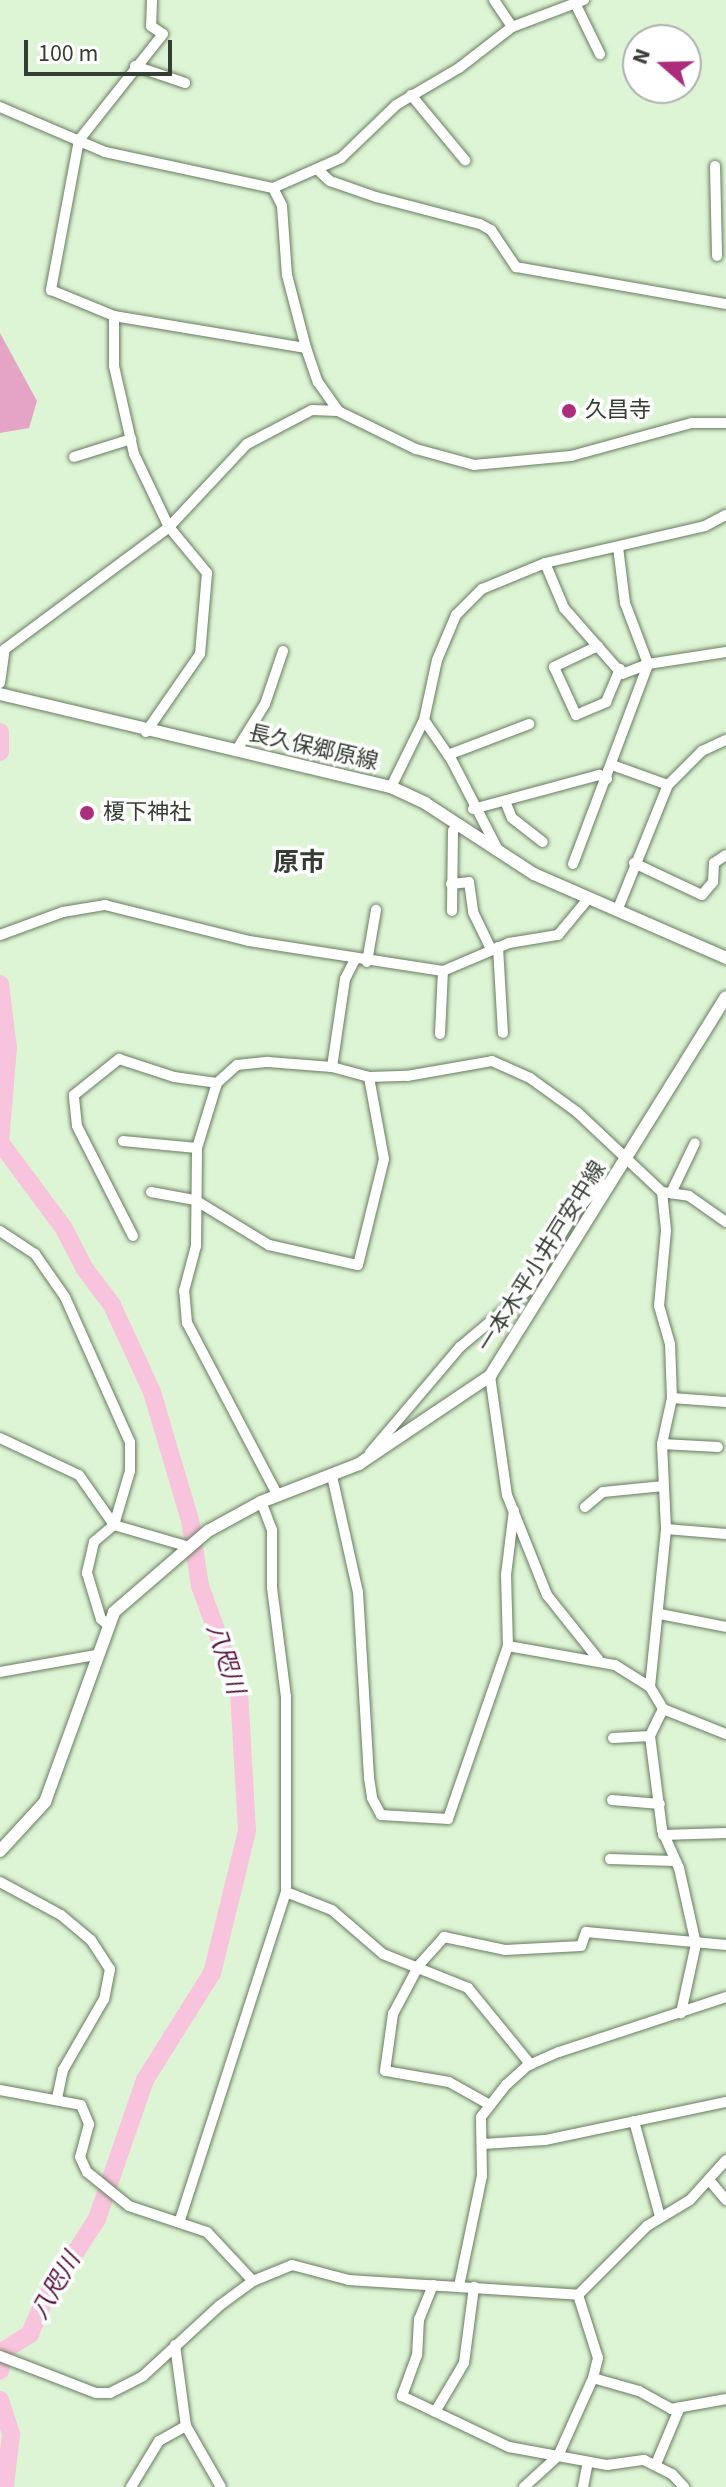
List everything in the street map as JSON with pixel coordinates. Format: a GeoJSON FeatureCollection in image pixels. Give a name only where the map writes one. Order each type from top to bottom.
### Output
{"type":"FeatureCollection","features":[{"type":"Feature","properties":{"kind":"main road","name":"長久保郷原線"},"geometry":{"type":"LineString","coordinates":[[0,694],[146,732],[391,787],[458,824],[534,874],[726,958]]}},
{"type":"Feature","properties":{"kind":"main road","name":"一本木平小井戸安中線"},"geometry":{"type":"LineString","coordinates":[[0,1851],[45,1802],[72,1738],[95,1655],[108,1625],[135,1590],[186,1546],[261,1502],[363,1461],[490,1376],[726,997]]}},
{"type":"Feature","properties":{"kind":"street"},"geometry":{"type":"LineString","coordinates":[[152,0],[151,26],[163,34],[79,140],[49,285],[68,299],[114,316],[306,348]]}},
{"type":"Feature","properties":{"kind":"street"},"geometry":{"type":"LineString","coordinates":[[494,0],[512,27]]}},
{"type":"Feature","properties":{"kind":"street"},"geometry":{"type":"LineString","coordinates":[[0,107],[133,159],[273,188],[317,169],[357,146],[411,95],[459,68],[512,27],[579,2],[600,54]]}},
{"type":"Feature","properties":{"kind":"street"},"geometry":{"type":"LineString","coordinates":[[135,66],[185,83]]}},
{"type":"Feature","properties":{"kind":"street"},"geometry":{"type":"LineString","coordinates":[[411,95],[465,160]]}},
{"type":"Feature","properties":{"kind":"street"},"geometry":{"type":"LineString","coordinates":[[715,166],[717,256]]}},
{"type":"Feature","properties":{"kind":"street"},"geometry":{"type":"LineString","coordinates":[[317,169],[330,181],[376,197],[480,224],[491,230],[516,267],[726,304]]}},
{"type":"Feature","properties":{"kind":"street"},"geometry":{"type":"LineString","coordinates":[[273,188],[282,206],[287,275],[306,348],[318,382],[338,411]]}},
{"type":"Feature","properties":{"kind":"street"},"geometry":{"type":"LineString","coordinates":[[114,316],[114,366],[131,439],[169,527],[201,561],[208,590],[200,654],[146,732]]}},
{"type":"Feature","properties":{"kind":"street"},"geometry":{"type":"LineString","coordinates":[[0,683],[3,646],[169,527],[247,444],[312,410],[338,411],[416,449],[474,465],[571,456],[692,423],[726,423]]}},
{"type":"Feature","properties":{"kind":"street"},"geometry":{"type":"LineString","coordinates":[[74,457],[131,439]]}},
{"type":"Feature","properties":{"kind":"street"},"geometry":{"type":"LineString","coordinates":[[391,787],[424,720],[437,660],[464,605],[482,589],[545,563],[705,526],[726,515]]}},
{"type":"Feature","properties":{"kind":"street"},"geometry":{"type":"LineString","coordinates":[[573,864],[648,664],[625,603],[618,547]]}},
{"type":"Feature","properties":{"kind":"street"},"geometry":{"type":"LineString","coordinates":[[545,563],[564,608],[622,674],[648,664],[726,652]]}},
{"type":"Feature","properties":{"kind":"street"},"geometry":{"type":"LineString","coordinates":[[598,646],[554,667],[576,715],[606,702],[620,669]]}},
{"type":"Feature","properties":{"kind":"street"},"geometry":{"type":"LineString","coordinates":[[236,751],[265,704],[283,651]]}},
{"type":"Feature","properties":{"kind":"street"},"geometry":{"type":"LineString","coordinates":[[424,720],[448,755],[473,809],[497,848]]}},
{"type":"Feature","properties":{"kind":"street"},"geometry":{"type":"LineString","coordinates":[[448,755],[529,724]]}},
{"type":"Feature","properties":{"kind":"street"},"geometry":{"type":"LineString","coordinates":[[617,911],[668,785],[702,751],[726,740]]}},
{"type":"Feature","properties":{"kind":"street"},"geometry":{"type":"LineString","coordinates":[[612,765],[668,785]]}},
{"type":"Feature","properties":{"kind":"street"},"geometry":{"type":"LineString","coordinates":[[473,809],[599,775],[607,779]]}},
{"type":"Feature","properties":{"kind":"street"},"geometry":{"type":"LineString","coordinates":[[505,801],[512,818],[543,842]]}},
{"type":"Feature","properties":{"kind":"street"},"geometry":{"type":"LineString","coordinates":[[452,911],[451,884],[458,824]]}},
{"type":"Feature","properties":{"kind":"street"},"geometry":{"type":"LineString","coordinates":[[634,863],[702,895],[713,882],[714,863],[726,855]]}},
{"type":"Feature","properties":{"kind":"street"},"geometry":{"type":"LineString","coordinates":[[451,884],[469,882],[473,912],[495,948],[503,1033]]}},
{"type":"Feature","properties":{"kind":"street"},"geometry":{"type":"LineString","coordinates":[[0,935],[63,912],[105,905],[354,961],[443,971],[495,948],[558,935],[588,899]]}},
{"type":"Feature","properties":{"kind":"street"},"geometry":{"type":"LineString","coordinates":[[367,962],[376,910]]}},
{"type":"Feature","properties":{"kind":"street"},"geometry":{"type":"LineString","coordinates":[[332,1067],[345,979],[354,961]]}},
{"type":"Feature","properties":{"kind":"street"},"geometry":{"type":"LineString","coordinates":[[440,1034],[443,971]]}},
{"type":"Feature","properties":{"kind":"street"},"geometry":{"type":"LineString","coordinates":[[133,1236],[77,1126],[74,1095],[119,1059],[174,1077],[217,1083]]}},
{"type":"Feature","properties":{"kind":"street"},"geometry":{"type":"LineString","coordinates":[[278,1496],[216,1374],[188,1330],[184,1291],[196,1246],[197,1148],[217,1083],[237,1065],[268,1062],[332,1067],[369,1077],[407,1076],[492,1061],[530,1078],[577,1112],[626,1160],[667,1192],[689,1196],[726,1222]]}},
{"type":"Feature","properties":{"kind":"street"},"geometry":{"type":"LineString","coordinates":[[151,1192],[195,1200],[269,1245],[358,1265],[384,1159],[369,1077]]}},
{"type":"Feature","properties":{"kind":"street"},"geometry":{"type":"LineString","coordinates":[[123,1141],[197,1148]]}},
{"type":"Feature","properties":{"kind":"street"},"geometry":{"type":"LineString","coordinates":[[650,1687],[660,1614],[666,1529],[662,1444],[672,1398],[670,1344],[659,1306],[667,1192],[695,1143]]}},
{"type":"Feature","properties":{"kind":"street"},"geometry":{"type":"LineString","coordinates":[[363,1461],[460,1347],[529,1289],[571,1218],[595,1189],[612,1182]]}},
{"type":"Feature","properties":{"kind":"street"},"geometry":{"type":"LineString","coordinates":[[0,1231],[35,1254],[65,1297],[130,1442],[130,1471],[114,1525],[94,1542],[87,1573],[101,1619],[108,1625]]}},
{"type":"Feature","properties":{"kind":"street"},"geometry":{"type":"LineString","coordinates":[[490,1376],[507,1495],[551,1603],[582,1634],[598,1659]]}},
{"type":"Feature","properties":{"kind":"street"},"geometry":{"type":"LineString","coordinates":[[672,1398],[726,1402]]}},
{"type":"Feature","properties":{"kind":"street"},"geometry":{"type":"LineString","coordinates":[[0,1438],[79,1475],[114,1525],[186,1546]]}},
{"type":"Feature","properties":{"kind":"street"},"geometry":{"type":"LineString","coordinates":[[662,1444],[718,1447]]}},
{"type":"Feature","properties":{"kind":"street"},"geometry":{"type":"LineString","coordinates":[[332,1476],[358,1592],[369,1778],[372,1798],[381,1815],[428,1822],[448,1819],[508,1646],[506,1575],[514,1510]]}},
{"type":"Feature","properties":{"kind":"street"},"geometry":{"type":"LineString","coordinates":[[585,1507],[603,1492],[664,1486]]}},
{"type":"Feature","properties":{"kind":"street"},"geometry":{"type":"LineString","coordinates":[[180,2220],[286,1892],[286,1697],[272,1587],[272,1530],[261,1502]]}},
{"type":"Feature","properties":{"kind":"street"},"geometry":{"type":"LineString","coordinates":[[666,1529],[726,1534]]}},
{"type":"Feature","properties":{"kind":"street"},"geometry":{"type":"LineString","coordinates":[[660,1614],[726,1627]]}},
{"type":"Feature","properties":{"kind":"street"},"geometry":{"type":"LineString","coordinates":[[508,1646],[598,1659],[650,1687],[663,1709],[726,1734]]}},
{"type":"Feature","properties":{"kind":"street"},"geometry":{"type":"LineString","coordinates":[[0,1672],[95,1655]]}},
{"type":"Feature","properties":{"kind":"street"},"geometry":{"type":"LineString","coordinates":[[663,1709],[650,1736],[663,1835],[674,1861],[696,1944],[681,2013]]}},
{"type":"Feature","properties":{"kind":"street"},"geometry":{"type":"LineString","coordinates":[[613,1738],[650,1736]]}},
{"type":"Feature","properties":{"kind":"street"},"geometry":{"type":"LineString","coordinates":[[612,1800],[660,1804]]}},
{"type":"Feature","properties":{"kind":"street"},"geometry":{"type":"LineString","coordinates":[[663,1835],[726,1833]]}},
{"type":"Feature","properties":{"kind":"street"},"geometry":{"type":"LineString","coordinates":[[610,1859],[674,1861]]}},
{"type":"Feature","properties":{"kind":"street"},"geometry":{"type":"LineString","coordinates":[[0,1882],[61,1915],[91,1940],[110,1969],[104,1999],[63,2070],[57,2099]]}},
{"type":"Feature","properties":{"kind":"street"},"geometry":{"type":"LineString","coordinates":[[286,1892],[332,1910],[383,1954],[468,1988],[531,2065]]}},
{"type":"Feature","properties":{"kind":"street"},"geometry":{"type":"LineString","coordinates":[[490,2105],[449,2082],[385,2071],[393,2014],[417,1969],[444,1937],[505,1950],[581,1946],[586,1932],[726,1945]]}},
{"type":"Feature","properties":{"kind":"street"},"geometry":{"type":"LineString","coordinates":[[459,2286],[482,2176],[481,2117],[490,2105],[531,2065],[726,1997]]}},
{"type":"Feature","properties":{"kind":"street"},"geometry":{"type":"LineString","coordinates":[[0,2090],[81,2105],[89,2124],[80,2157],[87,2172],[129,2206],[166,2221],[180,2220],[207,2232],[253,2281]]}},
{"type":"Feature","properties":{"kind":"street"},"geometry":{"type":"LineString","coordinates":[[483,2144],[545,2140],[726,2102]]}},
{"type":"Feature","properties":{"kind":"street"},"geometry":{"type":"LineString","coordinates":[[634,2121],[660,2217]]}},
{"type":"Feature","properties":{"kind":"street"},"geometry":{"type":"LineString","coordinates":[[0,2356],[58,2379],[110,2393],[143,2376],[175,2345],[253,2281],[292,2265],[349,2280],[578,2295],[660,2217],[710,2181],[726,2160]]}},
{"type":"Feature","properties":{"kind":"street"},"geometry":{"type":"LineString","coordinates":[[710,2181],[726,2200]]}},
{"type":"Feature","properties":{"kind":"street"},"geometry":{"type":"LineString","coordinates":[[433,2285],[419,2319],[417,2355],[402,2396],[509,2447],[588,2462],[656,2464],[684,2487]]}},
{"type":"Feature","properties":{"kind":"street"},"geometry":{"type":"LineString","coordinates":[[435,2412],[464,2363],[474,2287]]}},
{"type":"Feature","properties":{"kind":"street"},"geometry":{"type":"LineString","coordinates":[[524,2487],[558,2456],[593,2378],[598,2358],[578,2295]]}},
{"type":"Feature","properties":{"kind":"street"},"geometry":{"type":"LineString","coordinates":[[175,2345],[186,2426],[221,2487]]}},
{"type":"Feature","properties":{"kind":"street"},"geometry":{"type":"LineString","coordinates":[[593,2378],[639,2391],[671,2409],[716,2397],[726,2399]]}},
{"type":"Feature","properties":{"kind":"street"},"geometry":{"type":"LineString","coordinates":[[656,2464],[680,2407]]}},
{"type":"Feature","properties":{"kind":"street"},"geometry":{"type":"LineString","coordinates":[[131,2487],[159,2441],[186,2426]]}},
{"type":"Feature","properties":{"kind":"street"},"geometry":{"type":"LineString","coordinates":[[583,2487],[588,2462]]}},
{"type":"Feature","properties":{"kind":"shaded area"},"geometry":{"type":"Polygon","coordinates":[[[0,333],[37,401],[29,428],[0,433],[0,333]]]}},
{"type":"Feature","properties":{"kind":"waterway","name":"八咫川"},"geometry":{"type":"LineString","coordinates":[[0,732],[0,752]]}},
{"type":"Feature","properties":{"kind":"waterway","name":"八咫川"},"geometry":{"type":"LineString","coordinates":[[0,984],[8,1048],[0,1142],[63,1227],[85,1269],[112,1305],[152,1392],[190,1520],[200,1586],[239,1692],[247,1831],[212,1973],[145,2080],[97,2219],[44,2301],[30,2334],[4,2350],[0,2371]]}},
{"type":"Feature","properties":{"kind":"waterway","name":"八咫川"},"geometry":{"type":"LineString","coordinates":[[0,2400],[11,2434],[5,2487]]}},
{"type":"Feature","properties":{"kind":"place","name":"久昌寺"},"geometry":{"type":"Point","coordinates":[569,411]}},
{"type":"Feature","properties":{"kind":"place","name":"榎下神社"},"geometry":{"type":"Point","coordinates":[87,813]}},
{"type":"Feature","properties":{"kind":"district","name":"原市"},"geometry":{"type":"Point","coordinates":[299,863]}}]}
